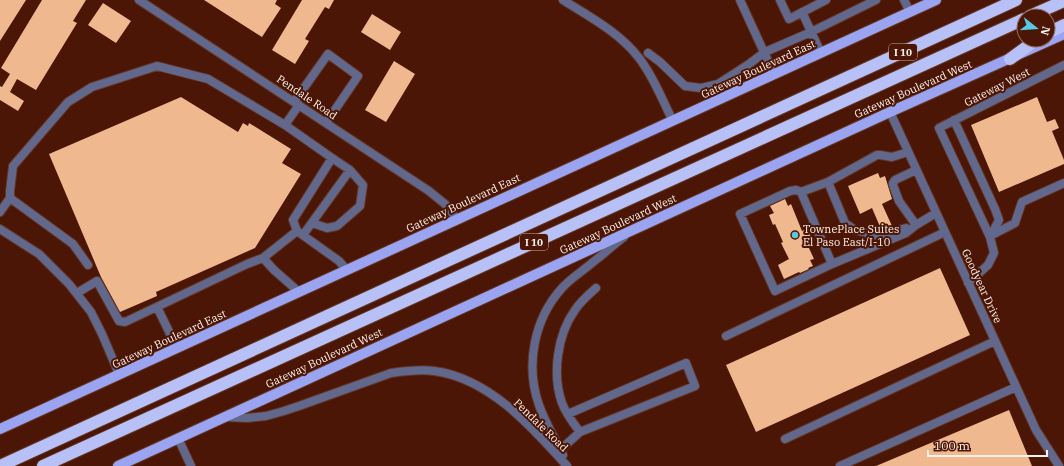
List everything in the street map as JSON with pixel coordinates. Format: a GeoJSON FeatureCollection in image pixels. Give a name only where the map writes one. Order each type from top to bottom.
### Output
{"type":"FeatureCollection","features":[{"type":"Feature","properties":{"kind":"highway","name":"I 10"},"geometry":{"type":"LineString","coordinates":[[0,466],[1016,0]]}},
{"type":"Feature","properties":{"kind":"highway"},"geometry":{"type":"LineString","coordinates":[[1047,8],[1064,0]]}},
{"type":"Feature","properties":{"kind":"highway","name":"I 10"},"geometry":{"type":"LineString","coordinates":[[43,466],[1016,23]]}},
{"type":"Feature","properties":{"kind":"highway"},"geometry":{"type":"LineString","coordinates":[[1058,36],[1064,25]]}},
{"type":"Feature","properties":{"kind":"highway"},"geometry":{"type":"LineString","coordinates":[[1010,59],[1025,48]]}},
{"type":"Feature","properties":{"kind":"main road","name":"Gateway Boulevard East"},"geometry":{"type":"LineString","coordinates":[[0,429],[936,0]]}},
{"type":"Feature","properties":{"kind":"main road","name":"Gateway Boulevard West"},"geometry":{"type":"LineString","coordinates":[[120,466],[178,438],[1058,36]]}},
{"type":"Feature","properties":{"kind":"street","name":"Pendale Road"},"geometry":{"type":"LineString","coordinates":[[139,0],[429,191],[445,204],[457,219]]}},
{"type":"Feature","properties":{"kind":"street"},"geometry":{"type":"LineString","coordinates":[[563,0],[606,28],[640,58],[651,76],[672,121]]}},
{"type":"Feature","properties":{"kind":"street"},"geometry":{"type":"LineString","coordinates":[[740,0],[774,74]]}},
{"type":"Feature","properties":{"kind":"street"},"geometry":{"type":"LineString","coordinates":[[780,0],[789,18],[826,0]]}},
{"type":"Feature","properties":{"kind":"street"},"geometry":{"type":"LineString","coordinates":[[648,53],[660,62],[685,86],[700,88],[718,84],[749,64],[764,52],[811,32],[876,0]]}},
{"type":"Feature","properties":{"kind":"street"},"geometry":{"type":"LineString","coordinates":[[904,0],[910,12]]}},
{"type":"Feature","properties":{"kind":"street"},"geometry":{"type":"LineString","coordinates":[[802,12],[821,53]]}},
{"type":"Feature","properties":{"kind":"street"},"geometry":{"type":"LineString","coordinates":[[285,125],[296,104],[328,54],[358,76],[326,123]]}},
{"type":"Feature","properties":{"kind":"street","name":"Gateway West"},"geometry":{"type":"LineString","coordinates":[[990,236],[939,128],[1064,65]]}},
{"type":"Feature","properties":{"kind":"street"},"geometry":{"type":"LineString","coordinates":[[0,212],[10,198],[13,166],[68,102],[92,87],[157,66],[208,79],[285,125],[350,170],[363,185],[360,206],[337,226],[327,228],[312,223]]}},
{"type":"Feature","properties":{"kind":"street","name":"Goodyear Drive"},"geometry":{"type":"LineString","coordinates":[[890,112],[1036,430],[1059,466]]}},
{"type":"Feature","properties":{"kind":"street"},"geometry":{"type":"LineString","coordinates":[[954,120],[999,220],[990,236],[994,253],[988,265],[968,283]]}},
{"type":"Feature","properties":{"kind":"street"},"geometry":{"type":"LineString","coordinates":[[908,152],[892,157],[877,155],[828,182],[801,192],[796,190],[790,191],[740,214],[776,290],[832,264],[906,233],[936,213]]}},
{"type":"Feature","properties":{"kind":"street"},"geometry":{"type":"LineString","coordinates":[[332,158],[293,220],[300,233],[339,261],[347,270]]}},
{"type":"Feature","properties":{"kind":"street"},"geometry":{"type":"LineString","coordinates":[[77,293],[97,281],[119,321],[125,322],[247,264],[263,258],[312,223],[350,170]]}},
{"type":"Feature","properties":{"kind":"street"},"geometry":{"type":"LineString","coordinates":[[916,170],[895,180],[893,183],[898,201],[916,225]]}},
{"type":"Feature","properties":{"kind":"street"},"geometry":{"type":"LineString","coordinates":[[828,182],[845,223],[856,230],[874,235],[880,235],[916,225]]}},
{"type":"Feature","properties":{"kind":"street"},"geometry":{"type":"LineString","coordinates":[[990,236],[1015,223],[1022,202],[1064,183]]}},
{"type":"Feature","properties":{"kind":"street"},"geometry":{"type":"LineString","coordinates":[[801,192],[832,264]]}},
{"type":"Feature","properties":{"kind":"street"},"geometry":{"type":"LineString","coordinates":[[10,198],[73,244],[88,265]]}},
{"type":"Feature","properties":{"kind":"street"},"geometry":{"type":"LineString","coordinates":[[0,229],[39,254],[60,273],[77,293],[91,312],[119,374]]}},
{"type":"Feature","properties":{"kind":"street","name":"Pendale Road"},"geometry":{"type":"LineString","coordinates":[[568,466],[543,416],[535,390],[532,361],[538,331],[541,321],[551,303],[563,287],[630,232]]}},
{"type":"Feature","properties":{"kind":"street"},"geometry":{"type":"LineString","coordinates":[[726,336],[945,232]]}},
{"type":"Feature","properties":{"kind":"street"},"geometry":{"type":"LineString","coordinates":[[263,258],[299,292]]}},
{"type":"Feature","properties":{"kind":"street"},"geometry":{"type":"LineString","coordinates":[[580,432],[562,403],[558,383],[557,366],[559,348],[566,325],[574,311],[585,297],[596,288]]}},
{"type":"Feature","properties":{"kind":"street"},"geometry":{"type":"LineString","coordinates":[[157,307],[177,348]]}},
{"type":"Feature","properties":{"kind":"street"},"geometry":{"type":"LineString","coordinates":[[785,439],[995,341]]}},
{"type":"Feature","properties":{"kind":"street"},"geometry":{"type":"LineString","coordinates":[[560,450],[580,432],[696,386],[686,364],[568,414]]}},
{"type":"Feature","properties":{"kind":"street","name":"Pendale Road"},"geometry":{"type":"LineString","coordinates":[[225,417],[247,418],[266,416],[300,406],[391,373],[405,371],[433,371],[463,378],[496,398],[524,420],[568,466]]}},
{"type":"Feature","properties":{"kind":"street"},"geometry":{"type":"LineString","coordinates":[[840,466],[1016,387]]}},
{"type":"Feature","properties":{"kind":"street"},"geometry":{"type":"LineString","coordinates":[[178,438],[191,466]]}},
{"type":"Feature","properties":{"kind":"building"},"geometry":{"type":"Polygon","coordinates":[[[0,0],[26,0],[0,41],[0,0]]]}},
{"type":"Feature","properties":{"kind":"building"},"geometry":{"type":"Polygon","coordinates":[[[42,0],[86,0],[73,21],[77,23],[36,90],[17,79],[10,92],[24,101],[18,111],[0,100],[0,86],[2,87],[10,74],[1,68],[42,0]]]}},
{"type":"Feature","properties":{"kind":"building"},"geometry":{"type":"Polygon","coordinates":[[[204,0],[277,0],[275,4],[281,8],[262,37],[204,0]]]}},
{"type":"Feature","properties":{"kind":"building"},"geometry":{"type":"Polygon","coordinates":[[[302,0],[334,0],[329,9],[325,7],[305,39],[309,41],[295,64],[272,50],[302,0]]]}},
{"type":"Feature","properties":{"kind":"building"},"geometry":{"type":"Polygon","coordinates":[[[103,3],[131,21],[116,43],[88,25],[103,3]]]}},
{"type":"Feature","properties":{"kind":"building"},"geometry":{"type":"Polygon","coordinates":[[[372,14],[401,32],[390,50],[361,32],[372,14]]]}},
{"type":"Feature","properties":{"kind":"building"},"geometry":{"type":"Polygon","coordinates":[[[394,61],[415,74],[386,122],[365,110],[394,61]]]}},
{"type":"Feature","properties":{"kind":"building"},"geometry":{"type":"Polygon","coordinates":[[[181,97],[238,132],[243,123],[248,126],[249,123],[291,149],[282,163],[301,174],[255,248],[156,292],[157,296],[120,312],[101,277],[49,154],[181,97]]]}},
{"type":"Feature","properties":{"kind":"building"},"geometry":{"type":"Polygon","coordinates":[[[1037,97],[1047,122],[1055,119],[1059,128],[1052,131],[1064,160],[1064,164],[999,192],[971,125],[1037,97]]]}},
{"type":"Feature","properties":{"kind":"building"},"geometry":{"type":"Polygon","coordinates":[[[878,173],[880,178],[885,176],[892,199],[882,204],[892,226],[881,229],[872,208],[860,214],[848,186],[878,173]]]}},
{"type":"Feature","properties":{"kind":"building","name":"TownePlace Suites El Paso East/I-10"},"geometry":{"type":"Polygon","coordinates":[[[785,199],[788,206],[791,204],[802,231],[807,229],[812,239],[810,240],[812,244],[808,246],[814,259],[810,260],[813,266],[808,268],[809,269],[784,279],[778,265],[789,259],[781,243],[783,242],[775,224],[773,225],[769,215],[774,213],[770,206],[785,199]]]}},
{"type":"Feature","properties":{"kind":"building"},"geometry":{"type":"Polygon","coordinates":[[[940,268],[970,335],[756,432],[726,365],[940,268]]]}},
{"type":"Feature","properties":{"kind":"building"},"geometry":{"type":"Polygon","coordinates":[[[1009,410],[1032,466],[876,466],[1009,410]]]}},
{"type":"Feature","properties":{"kind":"place","name":"TownePlace Suites El Paso East/I-10"},"geometry":{"type":"Point","coordinates":[795,235]}}]}
